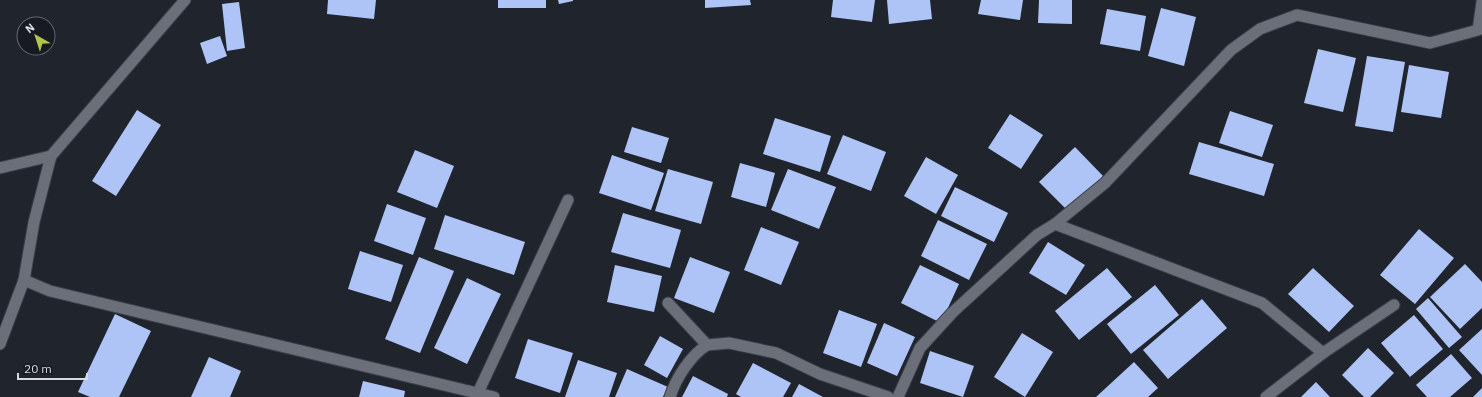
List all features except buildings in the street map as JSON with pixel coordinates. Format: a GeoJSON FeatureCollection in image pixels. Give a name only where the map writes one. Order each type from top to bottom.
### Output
{"type":"FeatureCollection","features":[{"type":"Feature","properties":{"kind":"street"},"geometry":{"type":"LineString","coordinates":[[0,344],[24,280],[34,222],[51,156],[182,1]]}},
{"type":"Feature","properties":{"kind":"street"},"geometry":{"type":"LineString","coordinates":[[898,397],[920,348],[953,312],[1037,235],[1055,224],[1105,183],[1231,50],[1260,29],[1297,15],[1430,43],[1480,30],[1482,2]]}},
{"type":"Feature","properties":{"kind":"street"},"geometry":{"type":"LineString","coordinates":[[0,168],[51,156]]}},
{"type":"Feature","properties":{"kind":"street"},"geometry":{"type":"LineString","coordinates":[[476,395],[568,200]]}},
{"type":"Feature","properties":{"kind":"street"},"geometry":{"type":"LineString","coordinates":[[1055,224],[1262,303],[1323,354]]}},
{"type":"Feature","properties":{"kind":"street"},"geometry":{"type":"LineString","coordinates":[[24,280],[50,291],[476,395],[494,397]]}},
{"type":"Feature","properties":{"kind":"street"},"geometry":{"type":"LineString","coordinates":[[668,302],[707,345]]}},
{"type":"Feature","properties":{"kind":"street"},"geometry":{"type":"LineString","coordinates":[[1266,397],[1323,354],[1394,305]]}},
{"type":"Feature","properties":{"kind":"street"},"geometry":{"type":"LineString","coordinates":[[670,397],[674,385],[697,352],[707,345],[729,343],[776,353],[820,374],[888,397]]}}]}
